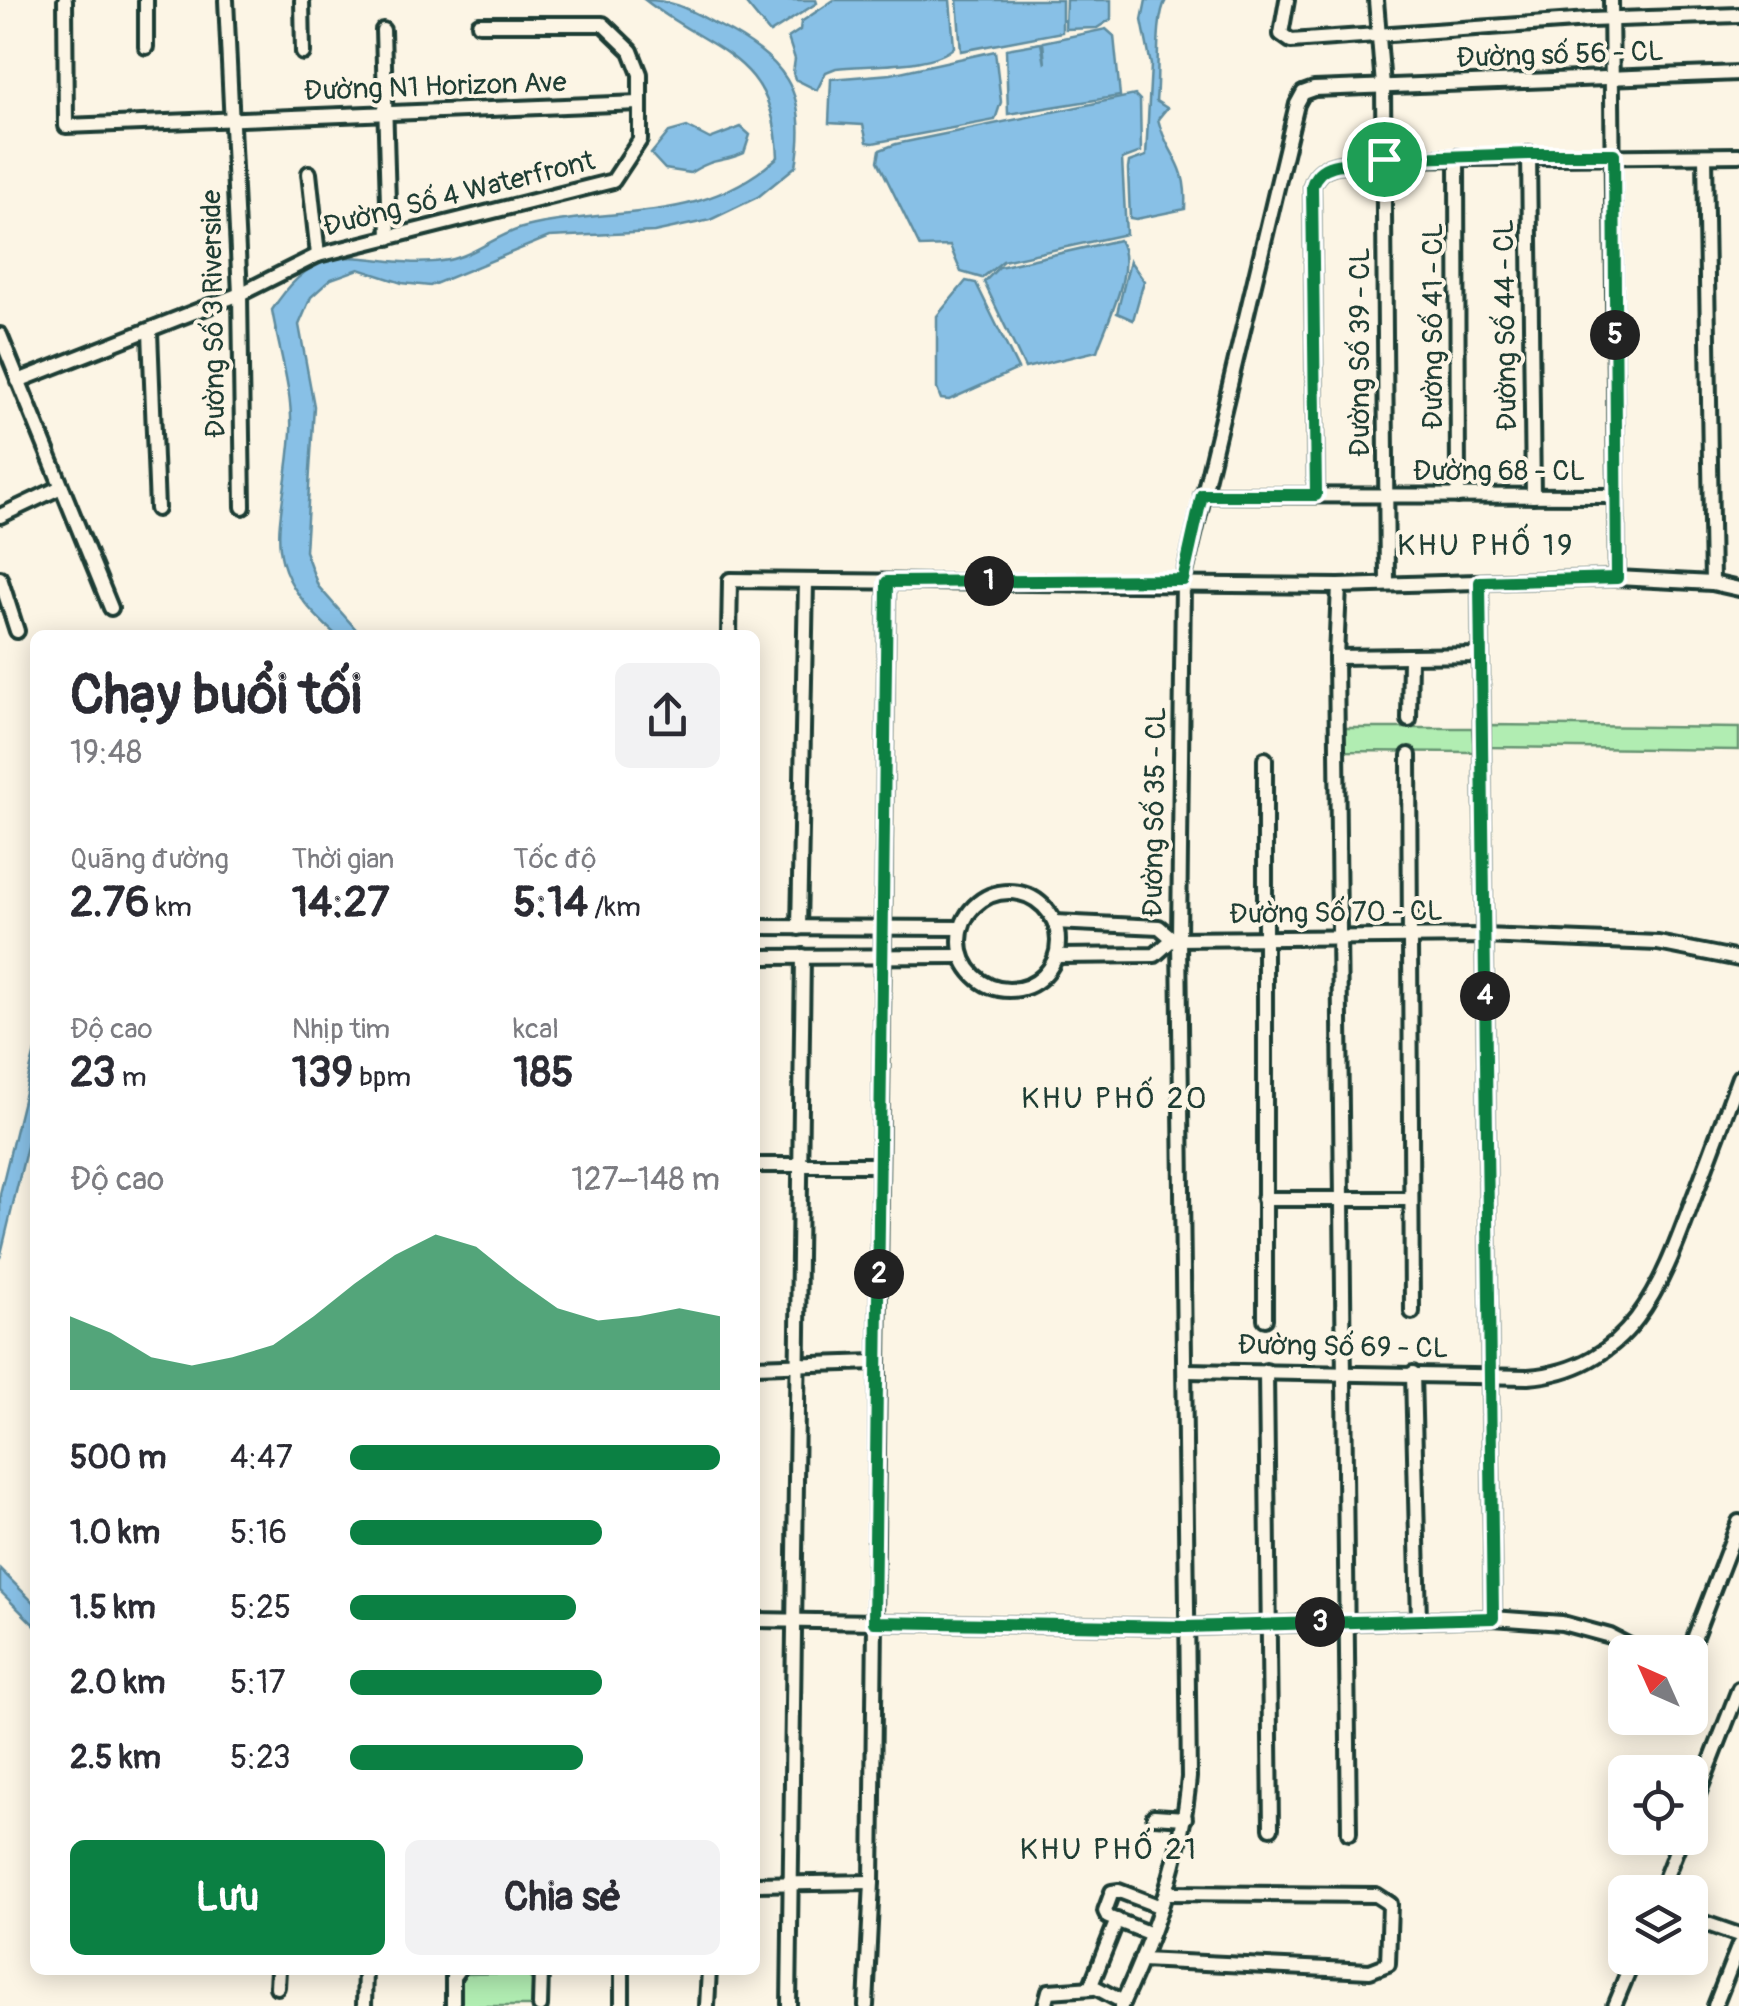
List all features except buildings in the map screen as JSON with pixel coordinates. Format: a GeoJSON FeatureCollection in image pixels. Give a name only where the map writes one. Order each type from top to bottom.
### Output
{"type":"FeatureCollection","features":[{"type":"Feature","properties":{"kind":"street","name":"Đường N1 Horizon Ave"},"geometry":{"type":"LineString","coordinates":[[65,0],[66,126],[639,104]]}},
{"type":"Feature","properties":{"kind":"street"},"geometry":{"type":"LineString","coordinates":[[146,0],[146,47]]}},
{"type":"Feature","properties":{"kind":"street","name":"Đường Số 3 Riverside"},"geometry":{"type":"LineString","coordinates":[[226,0],[234,120],[244,507]]}},
{"type":"Feature","properties":{"kind":"street"},"geometry":{"type":"LineString","coordinates":[[302,0],[303,54]]}},
{"type":"Feature","properties":{"kind":"street"},"geometry":{"type":"LineString","coordinates":[[1287,0],[1280,34],[1291,42],[1379,33],[1739,15]]}},
{"type":"Feature","properties":{"kind":"street","name":"Đường Số 39 - CL"},"geometry":{"type":"LineString","coordinates":[[1376,0],[1383,86],[1388,584]]}},
{"type":"Feature","properties":{"kind":"street"},"geometry":{"type":"LineString","coordinates":[[1611,0],[1617,578]]}},
{"type":"Feature","properties":{"kind":"street","name":"Đường Số 4 Waterfront"},"geometry":{"type":"LineString","coordinates":[[18,381],[150,332],[318,255],[613,181],[640,140],[640,74],[631,51],[603,24],[478,24]]}},
{"type":"Feature","properties":{"kind":"street"},"geometry":{"type":"LineString","coordinates":[[383,30],[388,238]]}},
{"type":"Feature","properties":{"kind":"street","name":"Đường số 56 - CL"},"geometry":{"type":"LineString","coordinates":[[1383,86],[1739,73]]}},
{"type":"Feature","properties":{"kind":"street","name":"Đường Số 35 - CL"},"geometry":{"type":"LineString","coordinates":[[1122,2004],[1164,1900],[1186,1818],[1186,1370],[1176,939],[1183,580],[1297,104],[1303,93],[1314,89],[1383,86]]}},
{"type":"Feature","properties":{"kind":"street","name":"Đường Số 44 - CL"},"geometry":{"type":"LineString","coordinates":[[1529,154],[1533,496]]}},
{"type":"Feature","properties":{"kind":"street"},"geometry":{"type":"LineString","coordinates":[[1316,495],[1312,186],[1315,174],[1326,166],[1457,157],[1739,154]]}},
{"type":"Feature","properties":{"kind":"street"},"geometry":{"type":"LineString","coordinates":[[1706,156],[1712,582]]}},
{"type":"Feature","properties":{"kind":"street","name":"Đường Số 41 - CL"},"geometry":{"type":"LineString","coordinates":[[1457,157],[1458,496]]}},
{"type":"Feature","properties":{"kind":"street"},"geometry":{"type":"LineString","coordinates":[[309,173],[318,255]]}},
{"type":"Feature","properties":{"kind":"street"},"geometry":{"type":"LineString","coordinates":[[150,332],[157,509]]}},
{"type":"Feature","properties":{"kind":"street"},"geometry":{"type":"LineString","coordinates":[[0,335],[59,488],[112,608]]}},
{"type":"Feature","properties":{"kind":"street"},"geometry":{"type":"LineString","coordinates":[[0,516],[59,488]]}},
{"type":"Feature","properties":{"kind":"street","name":"Đường 68 - CL"},"geometry":{"type":"LineString","coordinates":[[1202,495],[1616,496]]}},
{"type":"Feature","properties":{"kind":"street"},"geometry":{"type":"LineString","coordinates":[[0,578],[6,619],[17,631]]}},
{"type":"Feature","properties":{"kind":"street"},"geometry":{"type":"LineString","coordinates":[[730,630],[730,580],[1183,580],[1339,586],[1617,578],[1712,582],[1739,590]]}},
{"type":"Feature","properties":{"kind":"street"},"geometry":{"type":"LineString","coordinates":[[800,928],[806,582]]}},
{"type":"Feature","properties":{"kind":"street"},"geometry":{"type":"LineString","coordinates":[[866,2006],[872,1882],[887,582]]}},
{"type":"Feature","properties":{"kind":"street"},"geometry":{"type":"LineString","coordinates":[[1480,582],[1493,1618]]}},
{"type":"Feature","properties":{"kind":"street"},"geometry":{"type":"LineString","coordinates":[[1339,586],[1336,657],[1349,1833]]}},
{"type":"Feature","properties":{"kind":"street"},"geometry":{"type":"LineString","coordinates":[[1336,657],[1481,655]]}},
{"type":"Feature","properties":{"kind":"street"},"geometry":{"type":"LineString","coordinates":[[1410,658],[1410,720]]}},
{"type":"Feature","properties":{"kind":"street"},"geometry":{"type":"LineString","coordinates":[[1409,755],[1412,1312]]}},
{"type":"Feature","properties":{"kind":"street"},"geometry":{"type":"LineString","coordinates":[[1265,759],[1265,1319]]}},
{"type":"Feature","properties":{"kind":"street"},"geometry":{"type":"LineString","coordinates":[[1000,892],[1033,897],[1056,922],[1057,956],[1038,981],[1009,991],[979,981],[961,956],[961,928],[970,910],[1000,892]]}},
{"type":"Feature","properties":{"kind":"street","name":"Đường Số 70 - CL"},"geometry":{"type":"LineString","coordinates":[[1056,922],[1159,928],[1176,939],[1484,936],[1658,943],[1739,959]]}},
{"type":"Feature","properties":{"kind":"street"},"geometry":{"type":"LineString","coordinates":[[760,927],[961,928]]}},
{"type":"Feature","properties":{"kind":"street","name":"Đường Số 70 - CL"},"geometry":{"type":"LineString","coordinates":[[1057,956],[1155,956],[1176,939]]}},
{"type":"Feature","properties":{"kind":"street"},"geometry":{"type":"LineString","coordinates":[[760,956],[961,956]]}},
{"type":"Feature","properties":{"kind":"street"},"geometry":{"type":"LineString","coordinates":[[789,2006],[802,956]]}},
{"type":"Feature","properties":{"kind":"street","name":"Đường Số 69 - CL"},"geometry":{"type":"LineString","coordinates":[[1186,1370],[1562,1374],[1622,1337],[1646,1309],[1667,1272],[1739,1077]]}},
{"type":"Feature","properties":{"kind":"street"},"geometry":{"type":"LineString","coordinates":[[760,1166],[878,1166]]}},
{"type":"Feature","properties":{"kind":"street"},"geometry":{"type":"LineString","coordinates":[[1264,1199],[1411,1199]]}},
{"type":"Feature","properties":{"kind":"street"},"geometry":{"type":"LineString","coordinates":[[760,1366],[876,1362]]}},
{"type":"Feature","properties":{"kind":"street"},"geometry":{"type":"LineString","coordinates":[[1266,1371],[1271,1828]]}},
{"type":"Feature","properties":{"kind":"street"},"geometry":{"type":"LineString","coordinates":[[1413,1373],[1419,1621]]}},
{"type":"Feature","properties":{"kind":"street"},"geometry":{"type":"LineString","coordinates":[[1696,1635],[1739,1522]]}},
{"type":"Feature","properties":{"kind":"street"},"geometry":{"type":"LineString","coordinates":[[760,1620],[1185,1627],[1493,1618],[1562,1622],[1608,1635]]}},
{"type":"Feature","properties":{"kind":"street"},"geometry":{"type":"LineString","coordinates":[[1708,1770],[1737,1698]]}},
{"type":"Feature","properties":{"kind":"street"},"geometry":{"type":"LineString","coordinates":[[1154,1816],[1186,1818]]}},
{"type":"Feature","properties":{"kind":"street"},"geometry":{"type":"LineString","coordinates":[[760,1884],[872,1882]]}},
{"type":"Feature","properties":{"kind":"street"},"geometry":{"type":"LineString","coordinates":[[1141,1960],[1370,1971],[1388,1964],[1390,1904],[1376,1894],[1164,1900],[1112,1892],[1104,1910],[1151,1934]]}},
{"type":"Feature","properties":{"kind":"street"},"geometry":{"type":"LineString","coordinates":[[1093,1988],[1117,1920]]}},
{"type":"Feature","properties":{"kind":"street"},"geometry":{"type":"LineString","coordinates":[[1708,1924],[1739,1935]]}},
{"type":"Feature","properties":{"kind":"street"},"geometry":{"type":"LineString","coordinates":[[1715,2006],[1739,1945]]}},
{"type":"Feature","properties":{"kind":"street"},"geometry":{"type":"LineString","coordinates":[[277,1987],[278,1975]]}},
{"type":"Feature","properties":{"kind":"street"},"geometry":{"type":"LineString","coordinates":[[364,2006],[365,1975]]}},
{"type":"Feature","properties":{"kind":"street"},"geometry":{"type":"LineString","coordinates":[[452,2006],[454,1975]]}},
{"type":"Feature","properties":{"kind":"street"},"geometry":{"type":"LineString","coordinates":[[540,2006],[541,1975]]}},
{"type":"Feature","properties":{"kind":"street"},"geometry":{"type":"LineString","coordinates":[[622,1975],[622,2006]]}},
{"type":"Feature","properties":{"kind":"street"},"geometry":{"type":"LineString","coordinates":[[706,2006],[708,1975]]}},
{"type":"Feature","properties":{"kind":"street"},"geometry":{"type":"LineString","coordinates":[[1614,2006],[1627,1975]]}},
{"type":"Feature","properties":{"kind":"street"},"geometry":{"type":"LineString","coordinates":[[1045,2006],[1048,1991],[1093,1988],[1122,2004]]}},
{"type":"Feature","properties":{"kind":"green space"},"geometry":{"type":"Polygon","coordinates":[[[1486,725],[1739,728],[1739,750],[1486,747],[1486,725]]]}},
{"type":"Feature","properties":{"kind":"green space"},"geometry":{"type":"Polygon","coordinates":[[[1342,728],[1472,728],[1474,752],[1341,751],[1342,728]]]}},
{"type":"Feature","properties":{"kind":"green space"},"geometry":{"type":"Polygon","coordinates":[[[465,1975],[527,1975],[534,1982],[533,2006],[458,2006],[458,1981],[465,1975]]]}},
{"type":"Feature","properties":{"kind":"water"},"geometry":{"type":"Polygon","coordinates":[[[645,0],[691,11],[741,37],[775,64],[795,97],[799,117],[796,166],[758,197],[710,220],[654,232],[549,237],[430,286],[402,283],[359,269],[331,279],[311,297],[299,325],[314,406],[305,551],[318,586],[357,630],[331,630],[292,585],[283,563],[280,519],[291,417],[272,310],[293,283],[313,267],[332,259],[421,263],[449,260],[526,227],[688,204],[749,179],[778,157],[774,123],[765,96],[736,60],[645,0]]]}},
{"type":"Feature","properties":{"kind":"water"},"geometry":{"type":"Polygon","coordinates":[[[743,0],[816,0],[817,3],[770,33],[743,0]]]}},
{"type":"Feature","properties":{"kind":"water"},"geometry":{"type":"Polygon","coordinates":[[[834,0],[950,0],[954,47],[916,62],[836,68],[826,72],[817,90],[795,79],[795,59],[788,38],[800,30],[801,22],[834,0]]]}},
{"type":"Feature","properties":{"kind":"water"},"geometry":{"type":"Polygon","coordinates":[[[957,0],[1062,0],[1062,32],[961,51],[957,0]]]}},
{"type":"Feature","properties":{"kind":"water"},"geometry":{"type":"Polygon","coordinates":[[[1066,0],[1111,0],[1111,19],[1097,28],[1065,29],[1066,0]]]}},
{"type":"Feature","properties":{"kind":"water"},"geometry":{"type":"Polygon","coordinates":[[[1146,0],[1166,0],[1159,33],[1156,101],[1167,108],[1158,119],[1180,169],[1185,209],[1136,219],[1130,218],[1128,169],[1129,162],[1146,156],[1151,65],[1142,20],[1146,0]]]}},
{"type":"Feature","properties":{"kind":"water"},"geometry":{"type":"Polygon","coordinates":[[[1106,29],[1114,36],[1120,96],[1008,114],[1006,49],[1041,43],[1045,64],[1043,42],[1106,29]]]}},
{"type":"Feature","properties":{"kind":"water"},"geometry":{"type":"Polygon","coordinates":[[[995,51],[1001,102],[995,120],[873,143],[867,142],[863,125],[829,123],[831,79],[891,74],[995,51]]]}},
{"type":"Feature","properties":{"kind":"water"},"geometry":{"type":"Polygon","coordinates":[[[1135,95],[1140,100],[1141,152],[1122,159],[1126,234],[1003,261],[982,278],[961,272],[950,246],[920,247],[878,161],[880,150],[896,144],[1135,95]]]}},
{"type":"Feature","properties":{"kind":"water"},"geometry":{"type":"Polygon","coordinates":[[[687,127],[710,139],[741,127],[750,135],[744,153],[690,173],[665,169],[651,154],[669,132],[687,127]]]}},
{"type":"Feature","properties":{"kind":"water"},"geometry":{"type":"Polygon","coordinates":[[[1119,240],[1124,252],[1122,280],[1097,351],[1025,368],[984,282],[999,267],[1119,240]]]}},
{"type":"Feature","properties":{"kind":"water"},"geometry":{"type":"Polygon","coordinates":[[[1130,261],[1144,281],[1133,320],[1117,313],[1130,261]]]}},
{"type":"Feature","properties":{"kind":"water"},"geometry":{"type":"Polygon","coordinates":[[[966,281],[976,283],[1018,369],[949,400],[941,399],[937,389],[937,316],[966,281]]]}},
{"type":"Feature","properties":{"kind":"water"},"geometry":{"type":"Polygon","coordinates":[[[30,1071],[30,1134],[0,1258],[0,1194],[30,1071]]]}},
{"type":"Feature","properties":{"kind":"water"},"geometry":{"type":"Polygon","coordinates":[[[0,1569],[30,1599],[30,1621],[0,1591],[0,1569]]]}},
{"type":"Feature","properties":{"kind":"district","name":"KHU PHỐ 19"},"geometry":{"type":"Point","coordinates":[1486,545]}},
{"type":"Feature","properties":{"kind":"district","name":"KHU PHỐ 20"},"geometry":{"type":"Point","coordinates":[1115,1098]}},
{"type":"Feature","properties":{"kind":"district","name":"KHU PHỐ 21"},"geometry":{"type":"Point","coordinates":[1109,1849]}},
{"type":"Feature","properties":{"kind":"route"},"geometry":{"type":"LineString","coordinates":[[1614,154],[1617,578],[1480,582],[1493,1618],[1185,1627],[874,1622],[887,582],[1183,580],[1202,495],[1316,495],[1312,186],[1315,174],[1326,166],[1384,164],[1384,159],[1614,154]]}}]}
